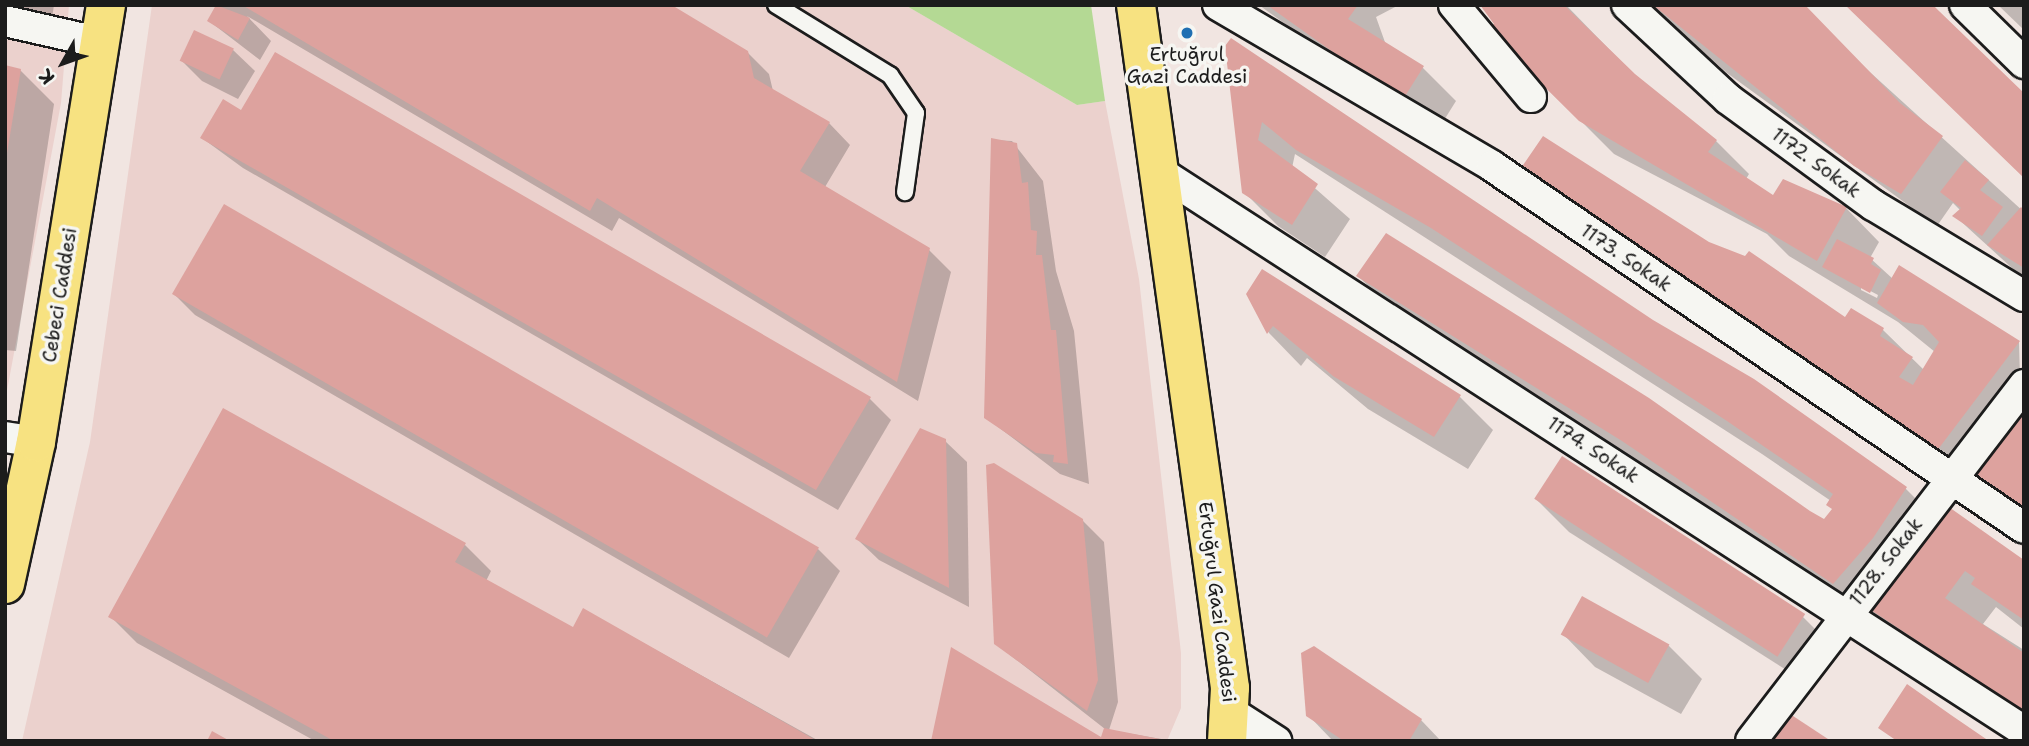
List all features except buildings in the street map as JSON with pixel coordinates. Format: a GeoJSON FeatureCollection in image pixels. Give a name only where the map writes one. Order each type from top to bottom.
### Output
{"type":"FeatureCollection","features":[{"type":"Feature","properties":{"kind":"main road","name":"Cebeci Caddesi"},"geometry":{"type":"LineString","coordinates":[[5,584],[21,440],[102,43],[106,5]]}},
{"type":"Feature","properties":{"kind":"main road","name":"Ertuğrul Gazi Caddesi"},"geometry":{"type":"LineString","coordinates":[[1136,5],[1160,172],[1229,727]]}},
{"type":"Feature","properties":{"kind":"street","name":"1173. Sokak"},"geometry":{"type":"LineString","coordinates":[[1218,5],[1492,166],[2024,528]]}},
{"type":"Feature","properties":{"kind":"street"},"geometry":{"type":"LineString","coordinates":[[1454,5],[1531,97]]}},
{"type":"Feature","properties":{"kind":"street","name":"1172. Sokak"},"geometry":{"type":"LineString","coordinates":[[1628,5],[1739,107],[1872,205],[2024,296]]}},
{"type":"Feature","properties":{"kind":"street"},"geometry":{"type":"LineString","coordinates":[[1965,5],[2024,62]]}},
{"type":"Feature","properties":{"kind":"street"},"geometry":{"type":"LineString","coordinates":[[5,21],[102,43]]}},
{"type":"Feature","properties":{"kind":"street","name":"1174. Sokak"},"geometry":{"type":"LineString","coordinates":[[1160,172],[1846,613],[2024,731]]}},
{"type":"Feature","properties":{"kind":"street","name":"1128. Sokak"},"geometry":{"type":"LineString","coordinates":[[1751,741],[1846,613],[2024,385]]}},
{"type":"Feature","properties":{"kind":"street"},"geometry":{"type":"LineString","coordinates":[[1229,727],[1276,741]]}},
{"type":"Feature","properties":{"kind":"lane"},"geometry":{"type":"LineString","coordinates":[[776,5],[890,75],[916,113],[905,192]]}},
{"type":"Feature","properties":{"kind":"shaded area"},"geometry":{"type":"Polygon","coordinates":[[[5,5],[69,5],[61,103],[5,401],[5,5]]]}},
{"type":"Feature","properties":{"kind":"shaded area"},"geometry":{"type":"Polygon","coordinates":[[[152,5],[905,5],[1077,105],[1105,101],[1139,279],[1181,653],[1181,708],[1167,741],[22,741],[90,442],[152,5]]]}},
{"type":"Feature","properties":{"kind":"green space"},"geometry":{"type":"Polygon","coordinates":[[[905,5],[1091,5],[1105,101],[1077,105],[905,5]]]}},
{"type":"Feature","properties":{"kind":"place","name":"Ertuğrul Gazi Caddesi"},"geometry":{"type":"Point","coordinates":[1187,33]}}]}
